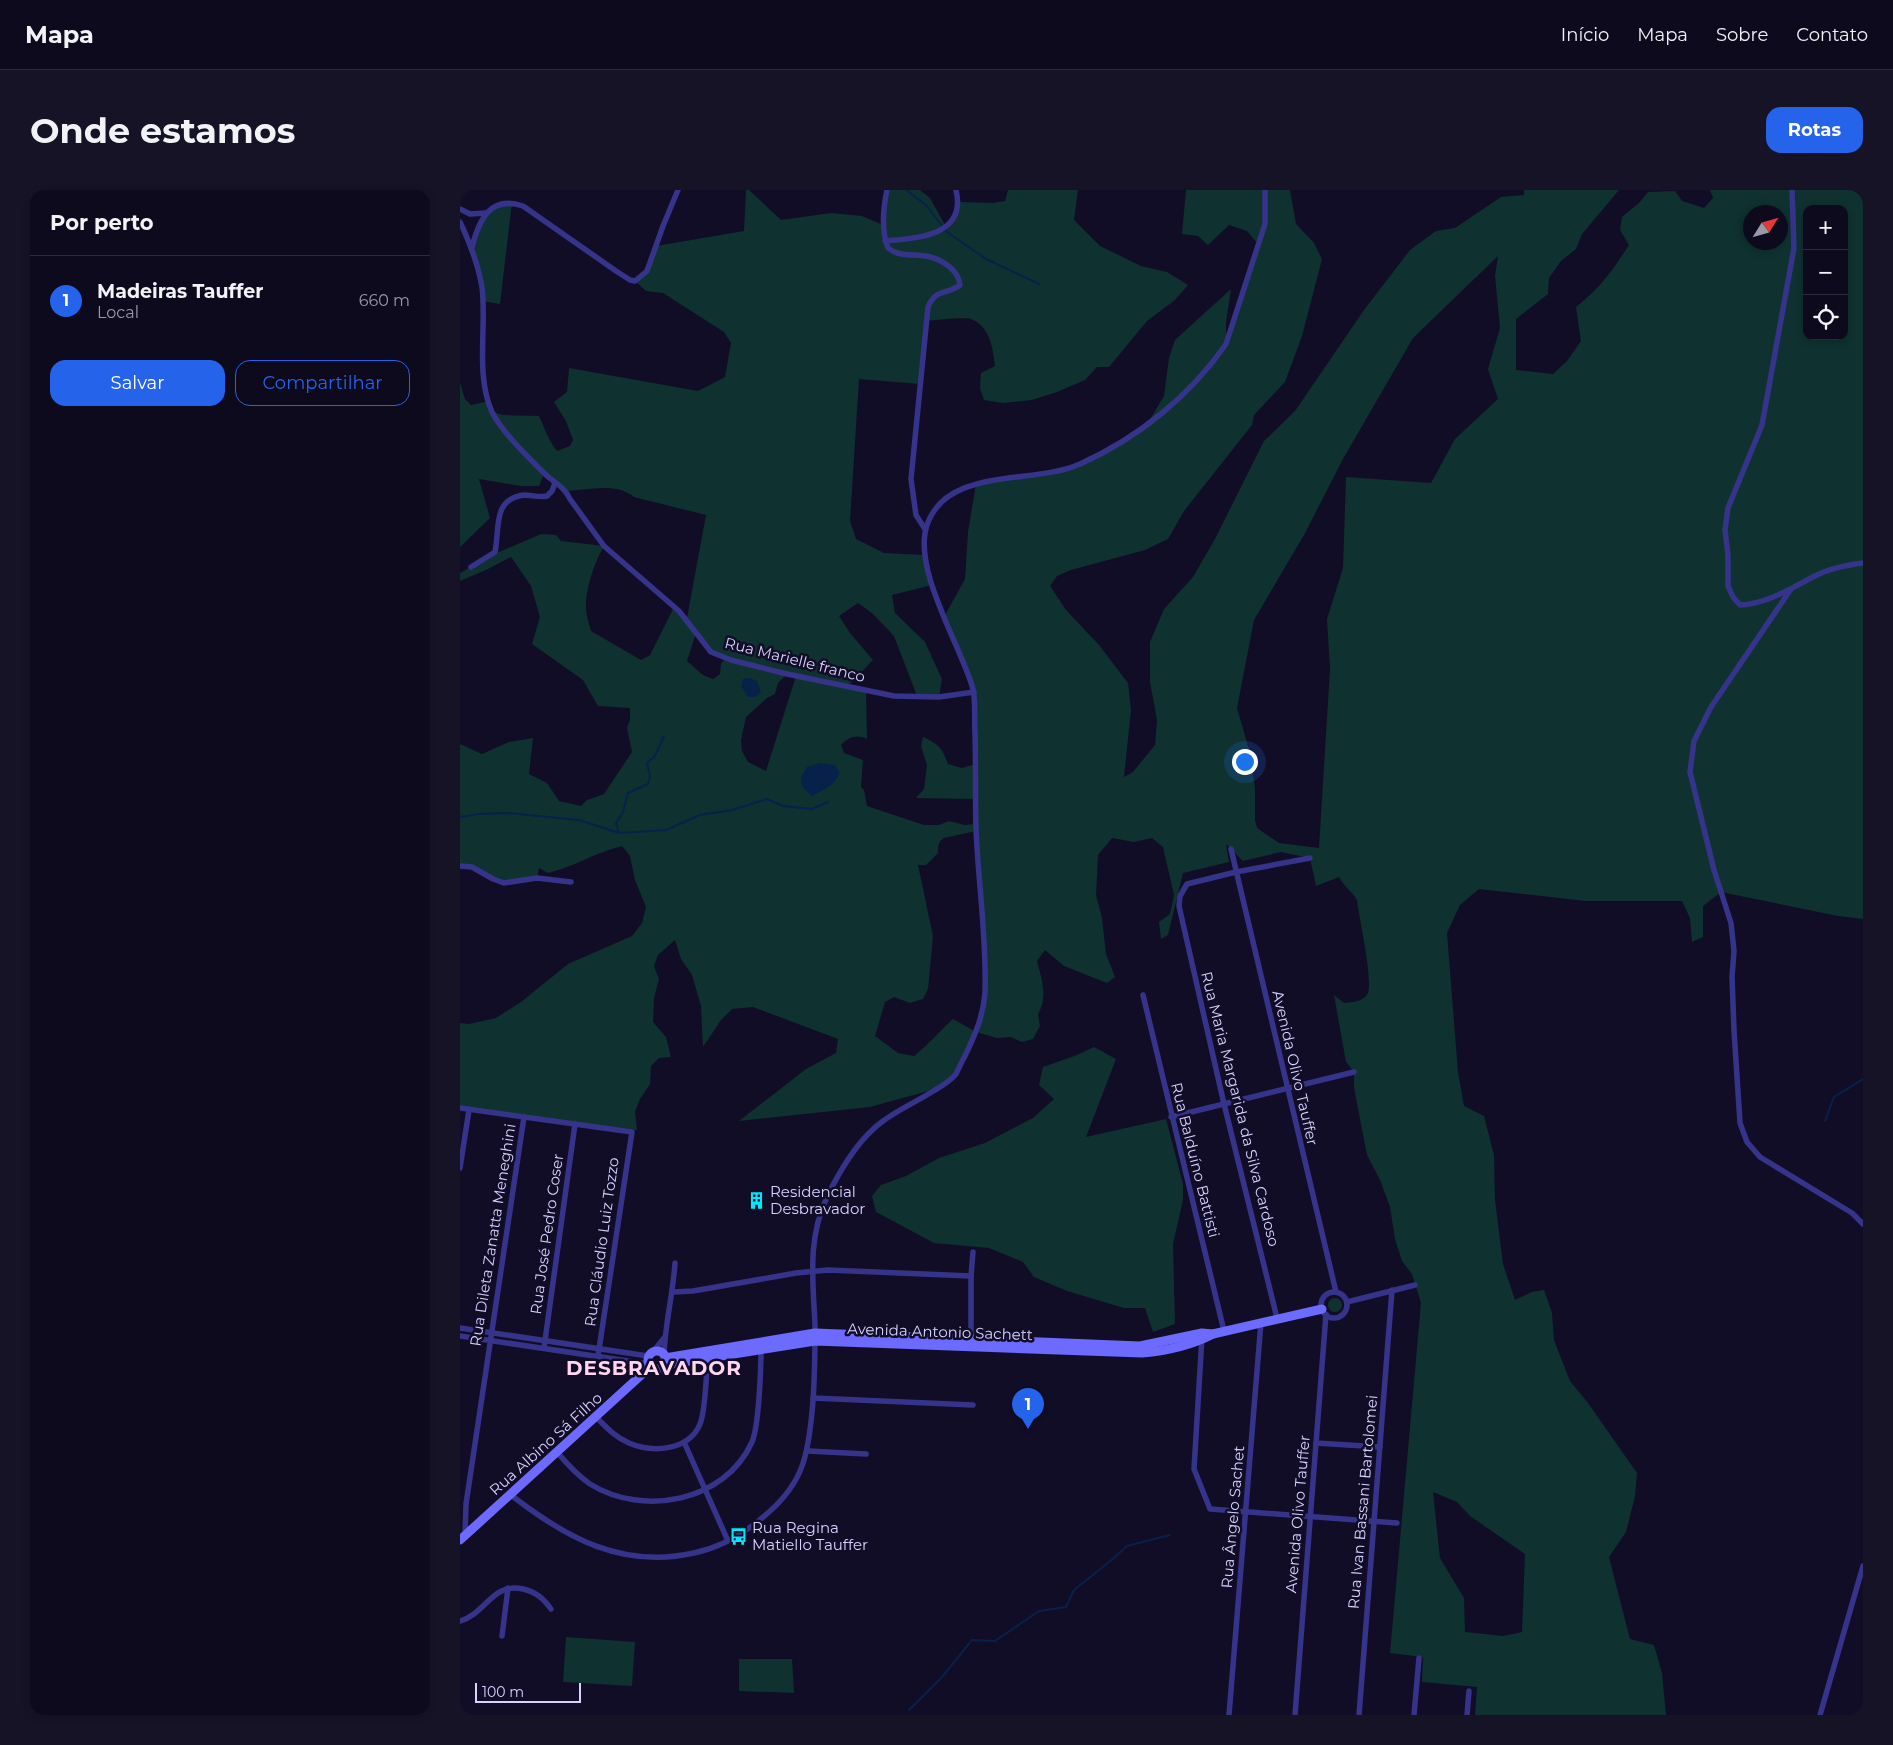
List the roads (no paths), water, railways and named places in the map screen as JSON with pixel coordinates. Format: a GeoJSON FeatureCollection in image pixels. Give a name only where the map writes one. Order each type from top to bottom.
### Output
{"type":"FeatureCollection","features":[{"type":"Feature","properties":{"kind":"street"},"geometry":{"type":"LineString","coordinates":[[472,247],[477,228],[486,213],[497,205],[512,202],[523,206],[630,280],[635,280],[647,271],[678,190]]}},
{"type":"Feature","properties":{"kind":"street"},"geometry":{"type":"LineString","coordinates":[[887,190],[884,203],[884,225],[888,248],[894,253],[930,256],[953,270],[960,281],[959,287],[937,294],[931,298],[928,307],[911,479],[916,515],[925,529]]}},
{"type":"Feature","properties":{"kind":"street"},"geometry":{"type":"LineString","coordinates":[[886,241],[918,238],[940,231],[948,226],[956,214],[959,202],[956,190]]}},
{"type":"Feature","properties":{"kind":"street"},"geometry":{"type":"LineString","coordinates":[[511,1495],[579,1541],[603,1550],[646,1558],[674,1557],[700,1552],[728,1541],[746,1531],[777,1505],[795,1483],[808,1451],[813,1398],[815,1337],[812,1271],[814,1236],[824,1204],[836,1178],[857,1148],[881,1122],[939,1088],[956,1073],[982,1016],[985,992],[976,831],[974,692],[932,586],[925,555],[925,529],[933,511],[945,499],[966,486],[993,480],[1046,474],[1075,466],[1109,450],[1146,426],[1186,392],[1226,344],[1265,224],[1265,190]]}},
{"type":"Feature","properties":{"kind":"street"},"geometry":{"type":"LineString","coordinates":[[1792,190],[1794,248],[1762,425],[1728,508],[1725,530],[1728,555],[1728,586],[1733,597],[1740,605],[1754,604],[1791,589],[1816,575],[1845,565],[1863,563]]}},
{"type":"Feature","properties":{"kind":"street"},"geometry":{"type":"LineString","coordinates":[[460,210],[470,214],[486,213]]}},
{"type":"Feature","properties":{"kind":"street","name":"Rua Marielle franco"},"geometry":{"type":"LineString","coordinates":[[460,222],[472,247],[482,288],[482,352],[486,392],[493,412],[506,431],[544,474],[566,491],[604,546],[679,611],[711,652],[730,660],[787,674],[894,696],[939,697],[974,692]]}},
{"type":"Feature","properties":{"kind":"street"},"geometry":{"type":"LineString","coordinates":[[471,568],[495,552],[499,514],[504,503],[512,498],[522,496],[547,496],[552,491],[555,483]]}},
{"type":"Feature","properties":{"kind":"street"},"geometry":{"type":"LineString","coordinates":[[1791,589],[1711,708],[1694,741],[1690,772],[1714,870],[1731,923],[1734,951],[1732,977],[1734,1030],[1740,1123],[1747,1142],[1760,1157],[1852,1213],[1863,1224]]}},
{"type":"Feature","properties":{"kind":"street","name":"Avenida Olivo Tauffer"},"geometry":{"type":"LineString","coordinates":[[1232,849],[1336,1292]]}},
{"type":"Feature","properties":{"kind":"street"},"geometry":{"type":"LineString","coordinates":[[1236,872],[1310,858]]}},
{"type":"Feature","properties":{"kind":"street"},"geometry":{"type":"LineString","coordinates":[[460,866],[472,867],[504,883],[537,878],[571,882]]}},
{"type":"Feature","properties":{"kind":"street","name":"Rua Maria Margarida da Silva Cardoso"},"geometry":{"type":"LineString","coordinates":[[1236,872],[1187,884],[1180,896],[1179,906],[1224,1104],[1277,1318]]}},
{"type":"Feature","properties":{"kind":"street","name":"Rua Balduíno Battisti"},"geometry":{"type":"LineString","coordinates":[[1143,995],[1224,1331]]}},
{"type":"Feature","properties":{"kind":"street"},"geometry":{"type":"LineString","coordinates":[[1171,1116],[1354,1072]]}},
{"type":"Feature","properties":{"kind":"street"},"geometry":{"type":"LineString","coordinates":[[460,1108],[575,1124]]}},
{"type":"Feature","properties":{"kind":"street"},"geometry":{"type":"LineString","coordinates":[[460,1168],[469,1110]]}},
{"type":"Feature","properties":{"kind":"street","name":"Rua Dileta Zanatta Meneghini"},"geometry":{"type":"LineString","coordinates":[[462,1538],[524,1117]]}},
{"type":"Feature","properties":{"kind":"street","name":"Rua Cláudio Luiz Tozzo"},"geometry":{"type":"LineString","coordinates":[[575,1124],[632,1132],[598,1356]]}},
{"type":"Feature","properties":{"kind":"street","name":"Rua José Pedro Coser"},"geometry":{"type":"LineString","coordinates":[[544,1348],[575,1124]]}},
{"type":"Feature","properties":{"kind":"street"},"geometry":{"type":"LineString","coordinates":[[971,1344],[973,1252]]}},
{"type":"Feature","properties":{"kind":"street","name":"Rua Albino Sá Filho"},"geometry":{"type":"LineString","coordinates":[[665,1359],[665,1336],[673,1292],[675,1263]]}},
{"type":"Feature","properties":{"kind":"street"},"geometry":{"type":"LineString","coordinates":[[673,1292],[693,1291],[828,1270],[971,1276]]}},
{"type":"Feature","properties":{"kind":"street"},"geometry":{"type":"LineString","coordinates":[[1347,1302],[1416,1285]]}},
{"type":"Feature","properties":{"kind":"street","name":"Rua Ivan Bassani Bartolomei"},"geometry":{"type":"LineString","coordinates":[[1358,1715],[1392,1290]]}},
{"type":"Feature","properties":{"kind":"street"},"geometry":{"type":"LineString","coordinates":[[1336,1292],[1343,1295],[1347,1302],[1345,1312],[1341,1316],[1336,1317],[1324,1312],[1322,1304],[1326,1295],[1336,1292]]}},
{"type":"Feature","properties":{"kind":"street","name":"Avenida Olivo Tauffer"},"geometry":{"type":"LineString","coordinates":[[1295,1715],[1324,1312]]}},
{"type":"Feature","properties":{"kind":"street","name":"Avenida Antonio Sachett"},"geometry":{"type":"LineString","coordinates":[[650,1359],[656,1370],[665,1359],[815,1337],[1095,1348],[1140,1346],[1213,1334],[1277,1318],[1324,1312]]}},
{"type":"Feature","properties":{"kind":"street","name":"Rua Ângelo Sachet"},"geometry":{"type":"LineString","coordinates":[[1229,1715],[1261,1322]]}},
{"type":"Feature","properties":{"kind":"street"},"geometry":{"type":"LineString","coordinates":[[460,1328],[599,1349],[650,1359]]}},
{"type":"Feature","properties":{"kind":"street"},"geometry":{"type":"LineString","coordinates":[[460,1336],[598,1356],[650,1359],[660,1352],[665,1359]]}},
{"type":"Feature","properties":{"kind":"street","name":"Rua Albino Sá Filho"},"geometry":{"type":"LineString","coordinates":[[462,1538],[596,1417],[650,1359],[665,1336]]}},
{"type":"Feature","properties":{"kind":"street"},"geometry":{"type":"LineString","coordinates":[[1202,1336],[1194,1468],[1210,1509],[1397,1523]]}},
{"type":"Feature","properties":{"kind":"street"},"geometry":{"type":"LineString","coordinates":[[557,1452],[569,1466],[590,1484],[620,1497],[632,1500],[658,1501],[678,1498],[705,1490],[724,1478],[737,1465],[753,1440],[761,1346]]}},
{"type":"Feature","properties":{"kind":"street"},"geometry":{"type":"LineString","coordinates":[[596,1417],[618,1437],[639,1447],[666,1448],[684,1442],[700,1425],[708,1354]]}},
{"type":"Feature","properties":{"kind":"street"},"geometry":{"type":"LineString","coordinates":[[813,1398],[973,1405]]}},
{"type":"Feature","properties":{"kind":"street"},"geometry":{"type":"LineString","coordinates":[[684,1442],[728,1541]]}},
{"type":"Feature","properties":{"kind":"street"},"geometry":{"type":"LineString","coordinates":[[1316,1443],[1380,1447]]}},
{"type":"Feature","properties":{"kind":"street"},"geometry":{"type":"LineString","coordinates":[[808,1451],[866,1454]]}},
{"type":"Feature","properties":{"kind":"street"},"geometry":{"type":"LineString","coordinates":[[1820,1715],[1863,1566]]}},
{"type":"Feature","properties":{"kind":"street"},"geometry":{"type":"LineString","coordinates":[[460,1621],[470,1617],[498,1592],[515,1587],[540,1596],[550,1609]]}},
{"type":"Feature","properties":{"kind":"street"},"geometry":{"type":"LineString","coordinates":[[502,1636],[508,1588]]}},
{"type":"Feature","properties":{"kind":"street"},"geometry":{"type":"LineString","coordinates":[[1414,1715],[1418,1658]]}},
{"type":"Feature","properties":{"kind":"street"},"geometry":{"type":"LineString","coordinates":[[1467,1715],[1469,1691]]}},
{"type":"Feature","properties":{"kind":"water"},"geometry":{"type":"Polygon","coordinates":[[[749,678],[757,681],[761,692],[755,697],[748,697],[741,686],[743,679],[749,678]]]}},
{"type":"Feature","properties":{"kind":"water"},"geometry":{"type":"Polygon","coordinates":[[[820,763],[835,765],[840,773],[831,785],[812,796],[802,787],[801,777],[807,767],[820,763]]]}},
{"type":"Feature","properties":{"kind":"waterway"},"geometry":{"type":"LineString","coordinates":[[906,190],[926,205],[947,232],[986,259],[1039,284]]}},
{"type":"Feature","properties":{"kind":"waterway"},"geometry":{"type":"LineString","coordinates":[[619,833],[616,823],[623,812],[628,793],[648,784],[650,776],[647,763],[655,756],[664,736]]}},
{"type":"Feature","properties":{"kind":"waterway"},"geometry":{"type":"LineString","coordinates":[[460,817],[508,813],[579,820],[619,833],[666,830],[700,815],[732,810],[767,799],[783,806],[812,809],[828,802]]}},
{"type":"Feature","properties":{"kind":"waterway"},"geometry":{"type":"LineString","coordinates":[[1825,1121],[1834,1097],[1863,1079]]}},
{"type":"Feature","properties":{"kind":"waterway"},"geometry":{"type":"LineString","coordinates":[[909,1710],[942,1677],[972,1640],[995,1641],[1039,1611],[1066,1607],[1074,1590],[1127,1546],[1170,1535]]}},
{"type":"Feature","properties":{"kind":"place","name":"Residencial Desbravador"},"geometry":{"type":"Point","coordinates":[756,1201]}},
{"type":"Feature","properties":{"kind":"place","name":"Madeiras Tauffer"},"geometry":{"type":"Point","coordinates":[1028,1429]}},
{"type":"Feature","properties":{"kind":"place","name":"Rua Regina Matiello Tauffer"},"geometry":{"type":"Point","coordinates":[738,1537]}},
{"type":"Feature","properties":{"kind":"district","name":"DESBRAVADOR"},"geometry":{"type":"Point","coordinates":[654,1368]}}]}
